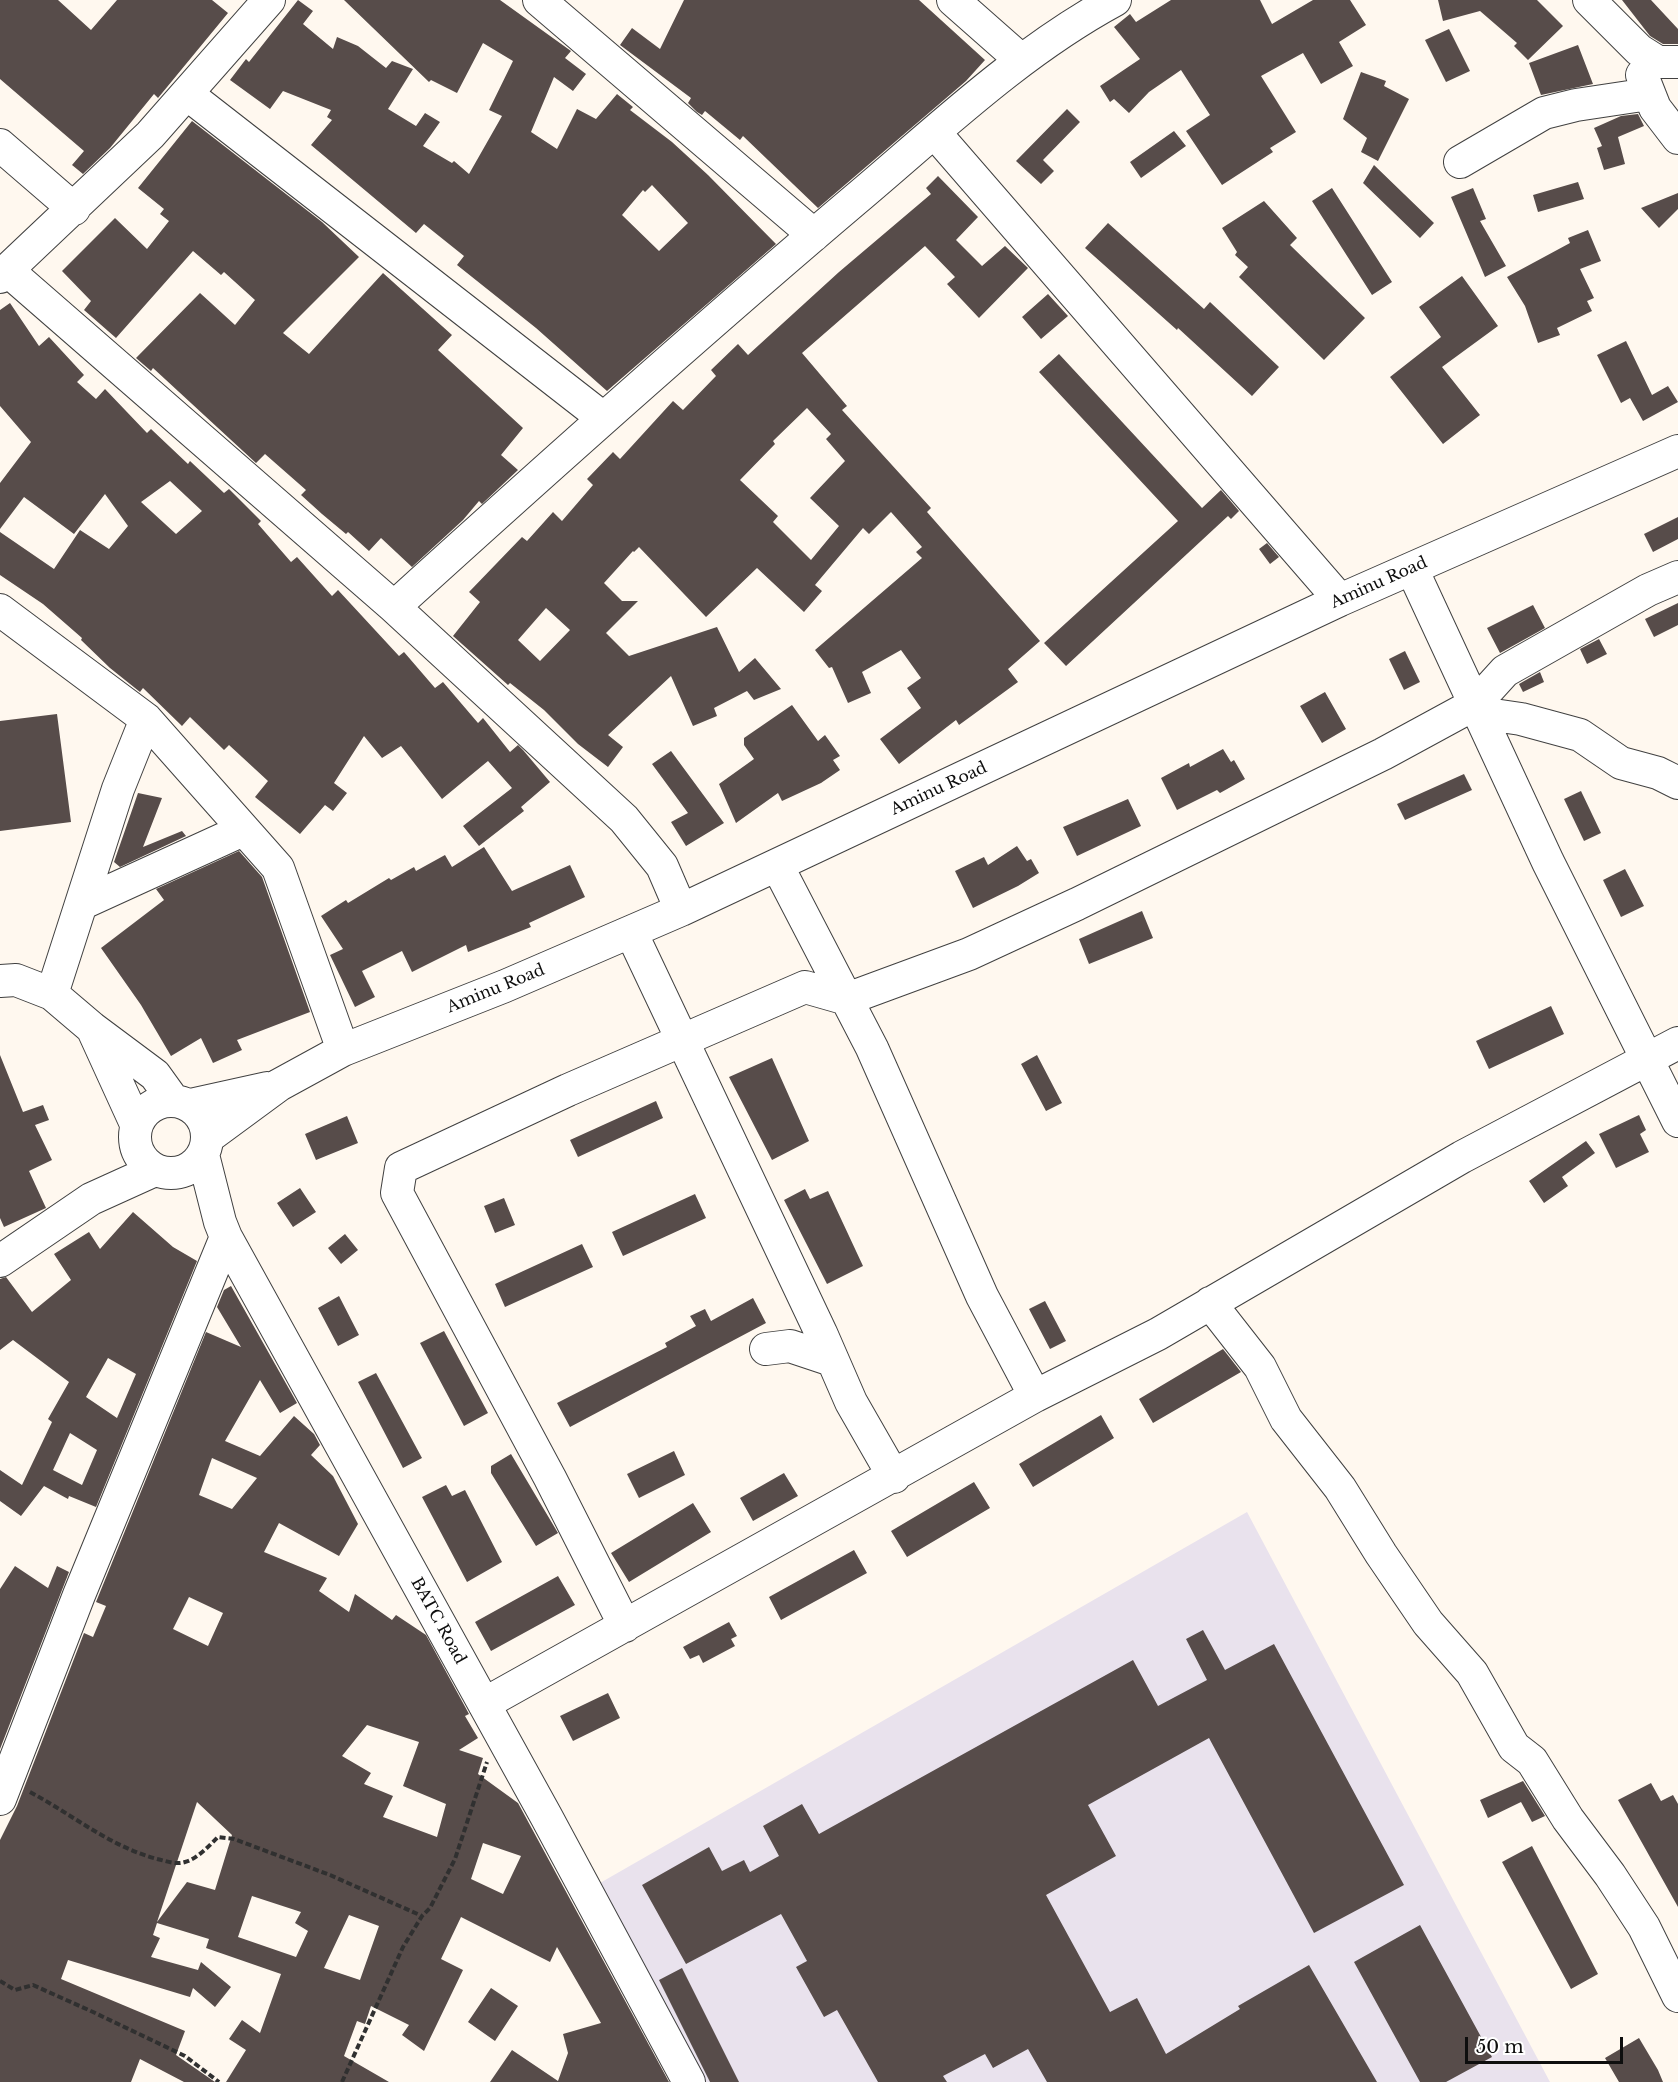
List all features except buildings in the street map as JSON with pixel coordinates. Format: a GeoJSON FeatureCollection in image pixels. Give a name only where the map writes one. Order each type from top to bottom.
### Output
{"type":"FeatureCollection","features":[{"type":"Feature","properties":{"kind":"street"},"geometry":{"type":"LineString","coordinates":[[539,0],[814,235]]}},
{"type":"Feature","properties":{"kind":"street"},"geometry":{"type":"LineString","coordinates":[[953,0],[1021,60]]}},
{"type":"Feature","properties":{"kind":"street"},"geometry":{"type":"LineString","coordinates":[[394,607],[603,418],[1021,60],[1085,16],[1115,0]]}},
{"type":"Feature","properties":{"kind":"street"},"geometry":{"type":"LineString","coordinates":[[1589,0],[1639,50],[1658,62],[1678,62]]}},
{"type":"Feature","properties":{"kind":"street"},"geometry":{"type":"LineString","coordinates":[[260,3],[150,135],[4,274],[394,607],[624,819],[662,866],[681,910]]}},
{"type":"Feature","properties":{"kind":"street"},"geometry":{"type":"LineString","coordinates":[[1639,50],[1642,77],[1655,108],[1678,138]]}},
{"type":"Feature","properties":{"kind":"street"},"geometry":{"type":"LineString","coordinates":[[186,94],[603,418]]}},
{"type":"Feature","properties":{"kind":"street"},"geometry":{"type":"LineString","coordinates":[[1460,162],[1544,113],[1576,105],[1649,94]]}},
{"type":"Feature","properties":{"kind":"street"},"geometry":{"type":"LineString","coordinates":[[935,133],[1341,600]]}},
{"type":"Feature","properties":{"kind":"street"},"geometry":{"type":"LineString","coordinates":[[0,145],[74,209]]}},
{"type":"Feature","properties":{"kind":"street","name":"Aminu Road"},"geometry":{"type":"LineString","coordinates":[[205,1146],[279,1085],[343,1050],[505,986],[681,910],[1341,600],[1678,451]]}},
{"type":"Feature","properties":{"kind":"street"},"geometry":{"type":"LineString","coordinates":[[1412,569],[1548,862],[1678,1121]]}},
{"type":"Feature","properties":{"kind":"street"},"geometry":{"type":"LineString","coordinates":[[625,1626],[550,1478],[397,1194],[397,1180],[401,1168],[568,1090],[805,987],[847,999],[969,954],[1185,852],[1268,808],[1309,791],[1478,709],[1505,671],[1648,590],[1678,577]]}},
{"type":"Feature","properties":{"kind":"street"},"geometry":{"type":"LineString","coordinates":[[0,610],[146,719],[278,868],[343,1050]]}},
{"type":"Feature","properties":{"kind":"street"},"geometry":{"type":"LineString","coordinates":[[1478,709],[1580,735],[1621,763],[1658,773],[1678,783]]}},
{"type":"Feature","properties":{"kind":"street"},"geometry":{"type":"LineString","coordinates":[[52,994],[118,789],[146,719]]}},
{"type":"Feature","properties":{"kind":"street"},"geometry":{"type":"LineString","coordinates":[[81,904],[243,830]]}},
{"type":"Feature","properties":{"kind":"street"},"geometry":{"type":"LineString","coordinates":[[777,865],[872,1048],[982,1296],[1035,1396]]}},
{"type":"Feature","properties":{"kind":"street"},"geometry":{"type":"LineString","coordinates":[[631,932],[851,1402],[894,1476]]}},
{"type":"Feature","properties":{"kind":"street"},"geometry":{"type":"LineString","coordinates":[[0,981],[15,980],[52,994],[155,1076],[206,1125],[205,1146],[186,1170],[165,1171],[91,1199],[0,1261]]}},
{"type":"Feature","properties":{"kind":"street"},"geometry":{"type":"LineString","coordinates":[[3,1790],[223,1229],[165,1171],[140,1156],[135,1130],[92,1028]]}},
{"type":"Feature","properties":{"kind":"street"},"geometry":{"type":"LineString","coordinates":[[484,1704],[1035,1396],[1158,1335],[1462,1157],[1678,1043]]}},
{"type":"Feature","properties":{"kind":"street"},"geometry":{"type":"LineString","coordinates":[[91,1199],[150,1106],[181,1103],[279,1085]]}},
{"type":"Feature","properties":{"kind":"street","name":"BATC Road"},"geometry":{"type":"LineString","coordinates":[[205,1146],[223,1229],[689,2082]]}},
{"type":"Feature","properties":{"kind":"street"},"geometry":{"type":"LineString","coordinates":[[1210,1303],[1260,1367],[1286,1419],[1340,1488],[1428,1623],[1472,1673],[1514,1747],[1532,1761],[1568,1819],[1610,1875],[1644,1927],[1678,1996]]}},
{"type":"Feature","properties":{"kind":"street"},"geometry":{"type":"LineString","coordinates":[[766,1349],[790,1346],[832,1360]]}},
{"type":"Feature","properties":{"kind":"path"},"geometry":{"type":"LineString","coordinates":[[342,2082],[403,1947],[422,1916],[430,1908],[455,1859],[469,1809],[486,1770],[487,1759]]}},
{"type":"Feature","properties":{"kind":"path"},"geometry":{"type":"LineString","coordinates":[[3,1790],[51,1803],[91,1831],[126,1849],[174,1863],[186,1862],[202,1852],[218,1837],[234,1839],[330,1875],[422,1916]]}},
{"type":"Feature","properties":{"kind":"path"},"geometry":{"type":"LineString","coordinates":[[0,1981],[15,1990],[33,1985],[103,2016],[184,2056],[219,2082]]}},
{"type":"Feature","properties":{"kind":"shaded area"},"geometry":{"type":"Polygon","coordinates":[[[1247,1512],[1550,2082],[702,2082],[600,1883],[1247,1512]]]}}]}
